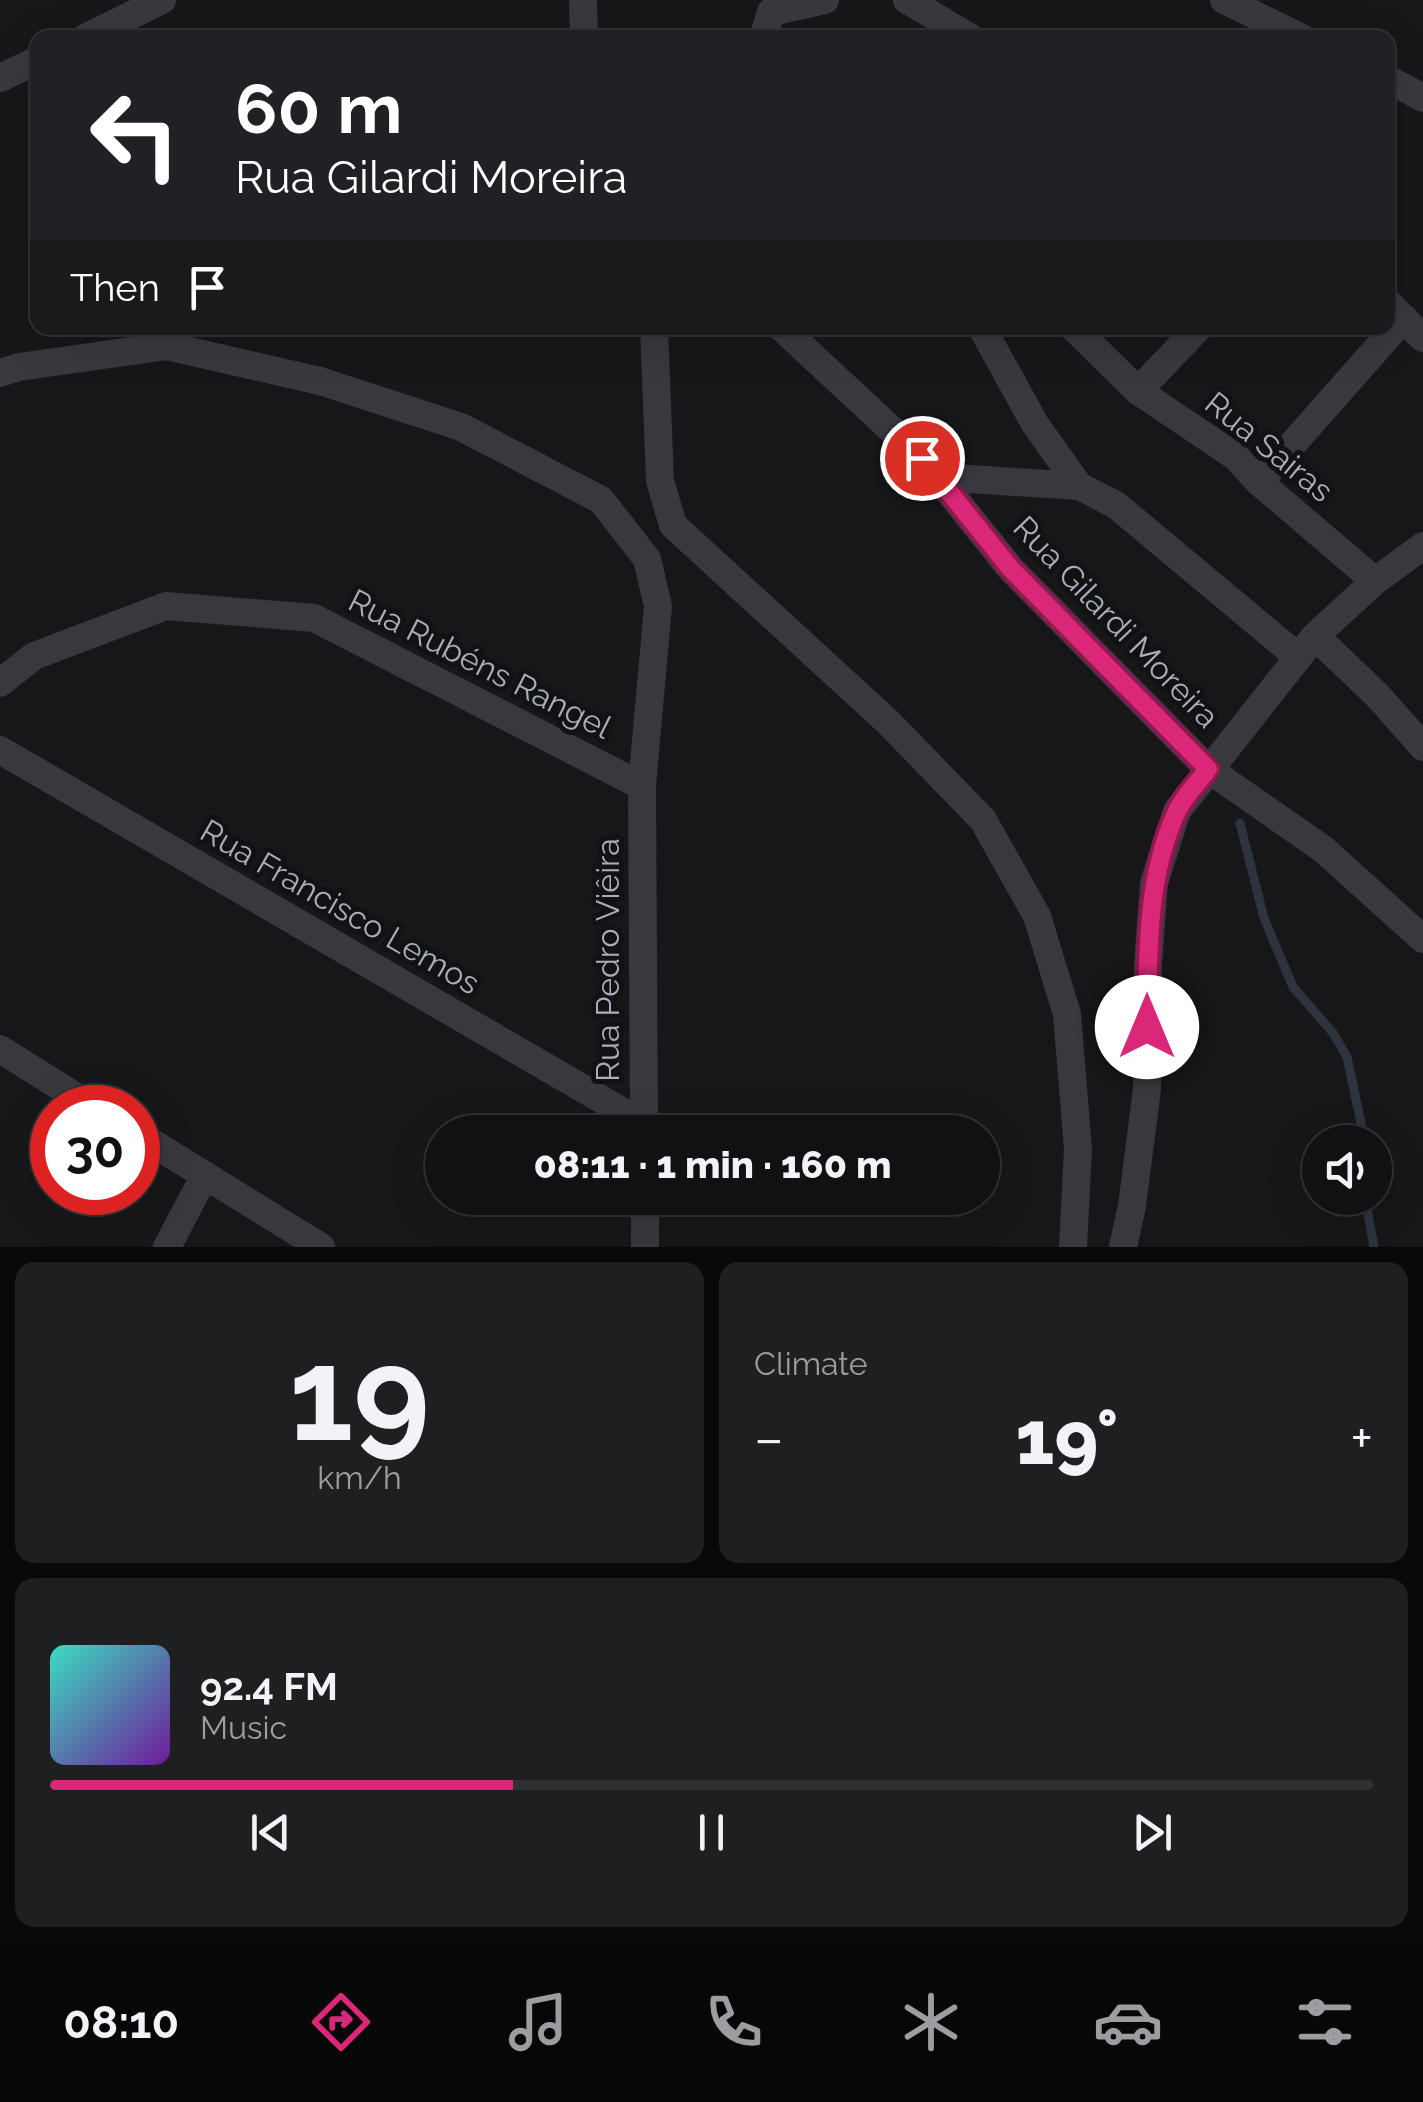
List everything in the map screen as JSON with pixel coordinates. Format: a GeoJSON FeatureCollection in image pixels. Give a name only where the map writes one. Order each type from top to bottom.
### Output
{"type":"FeatureCollection","features":[{"type":"Feature","properties":{"kind":"street"},"geometry":{"type":"LineString","coordinates":[[101,30],[162,0]]}},
{"type":"Feature","properties":{"kind":"street"},"geometry":{"type":"LineString","coordinates":[[583,0],[584,30]]}},
{"type":"Feature","properties":{"kind":"street"},"geometry":{"type":"LineString","coordinates":[[766,30],[772,12],[825,0]]}},
{"type":"Feature","properties":{"kind":"street"},"geometry":{"type":"LineString","coordinates":[[907,0],[958,30]]}},
{"type":"Feature","properties":{"kind":"street"},"geometry":{"type":"LineString","coordinates":[[1224,0],[1286,30]]}},
{"type":"Feature","properties":{"kind":"street"},"geometry":{"type":"LineString","coordinates":[[0,78],[30,64]]}},
{"type":"Feature","properties":{"kind":"street"},"geometry":{"type":"LineString","coordinates":[[1395,83],[1423,98]]}},
{"type":"Feature","properties":{"kind":"street"},"geometry":{"type":"LineString","coordinates":[[654,335],[660,481],[673,525],[889,723],[983,820],[1037,916],[1066,1014],[1078,1149],[1073,1247]]}},
{"type":"Feature","properties":{"kind":"street","name":"Rua Gilardi Moreira"},"geometry":{"type":"LineString","coordinates":[[790,335],[922,458],[1010,568],[1208,769],[1323,849],[1423,939]]}},
{"type":"Feature","properties":{"kind":"street"},"geometry":{"type":"LineString","coordinates":[[986,335],[1035,424],[1079,486]]}},
{"type":"Feature","properties":{"kind":"street","name":"Rua Sairas"},"geometry":{"type":"LineString","coordinates":[[1081,335],[1138,391],[1236,457],[1375,581]]}},
{"type":"Feature","properties":{"kind":"street"},"geometry":{"type":"LineString","coordinates":[[1138,391],[1191,335]]}},
{"type":"Feature","properties":{"kind":"street"},"geometry":{"type":"LineString","coordinates":[[1260,482],[1392,335]]}},
{"type":"Feature","properties":{"kind":"street","name":"Rua Pedro Viêira"},"geometry":{"type":"LineString","coordinates":[[0,373],[168,346],[320,382],[461,427],[601,500],[647,559],[658,606],[642,786],[644,1115]]}},
{"type":"Feature","properties":{"kind":"street"},"geometry":{"type":"LineString","coordinates":[[938,477],[1079,486],[1116,506],[1377,695],[1423,747]]}},
{"type":"Feature","properties":{"kind":"street"},"geometry":{"type":"LineString","coordinates":[[1123,1247],[1132,1206],[1146,1089],[1154,883],[1177,811],[1306,646],[1375,581],[1422,548]]}},
{"type":"Feature","properties":{"kind":"street","name":"Rua Rubéns Rangel"},"geometry":{"type":"LineString","coordinates":[[0,683],[34,656],[166,606],[314,618],[642,786]]}},
{"type":"Feature","properties":{"kind":"street","name":"Rua Francisco Lemos"},"geometry":{"type":"LineString","coordinates":[[0,750],[622,1115]]}},
{"type":"Feature","properties":{"kind":"street"},"geometry":{"type":"LineString","coordinates":[[0,1050],[57,1085]]}},
{"type":"Feature","properties":{"kind":"street"},"geometry":{"type":"LineString","coordinates":[[160,1147],[322,1247]]}},
{"type":"Feature","properties":{"kind":"street"},"geometry":{"type":"LineString","coordinates":[[167,1247],[205,1175]]}},
{"type":"Feature","properties":{"kind":"street"},"geometry":{"type":"LineString","coordinates":[[645,1215],[645,1247]]}},
{"type":"Feature","properties":{"kind":"waterway"},"geometry":{"type":"LineString","coordinates":[[1240,823],[1264,918],[1293,987],[1333,1033],[1347,1057],[1361,1125]]}},
{"type":"Feature","properties":{"kind":"waterway"},"geometry":{"type":"LineString","coordinates":[[1368,1215],[1374,1247]]}},
{"type":"Feature","properties":{"kind":"route"},"geometry":{"type":"LineString","coordinates":[[922,458],[1010,568],[1208,769],[1177,811],[1154,883],[1147,1027]]}}]}
